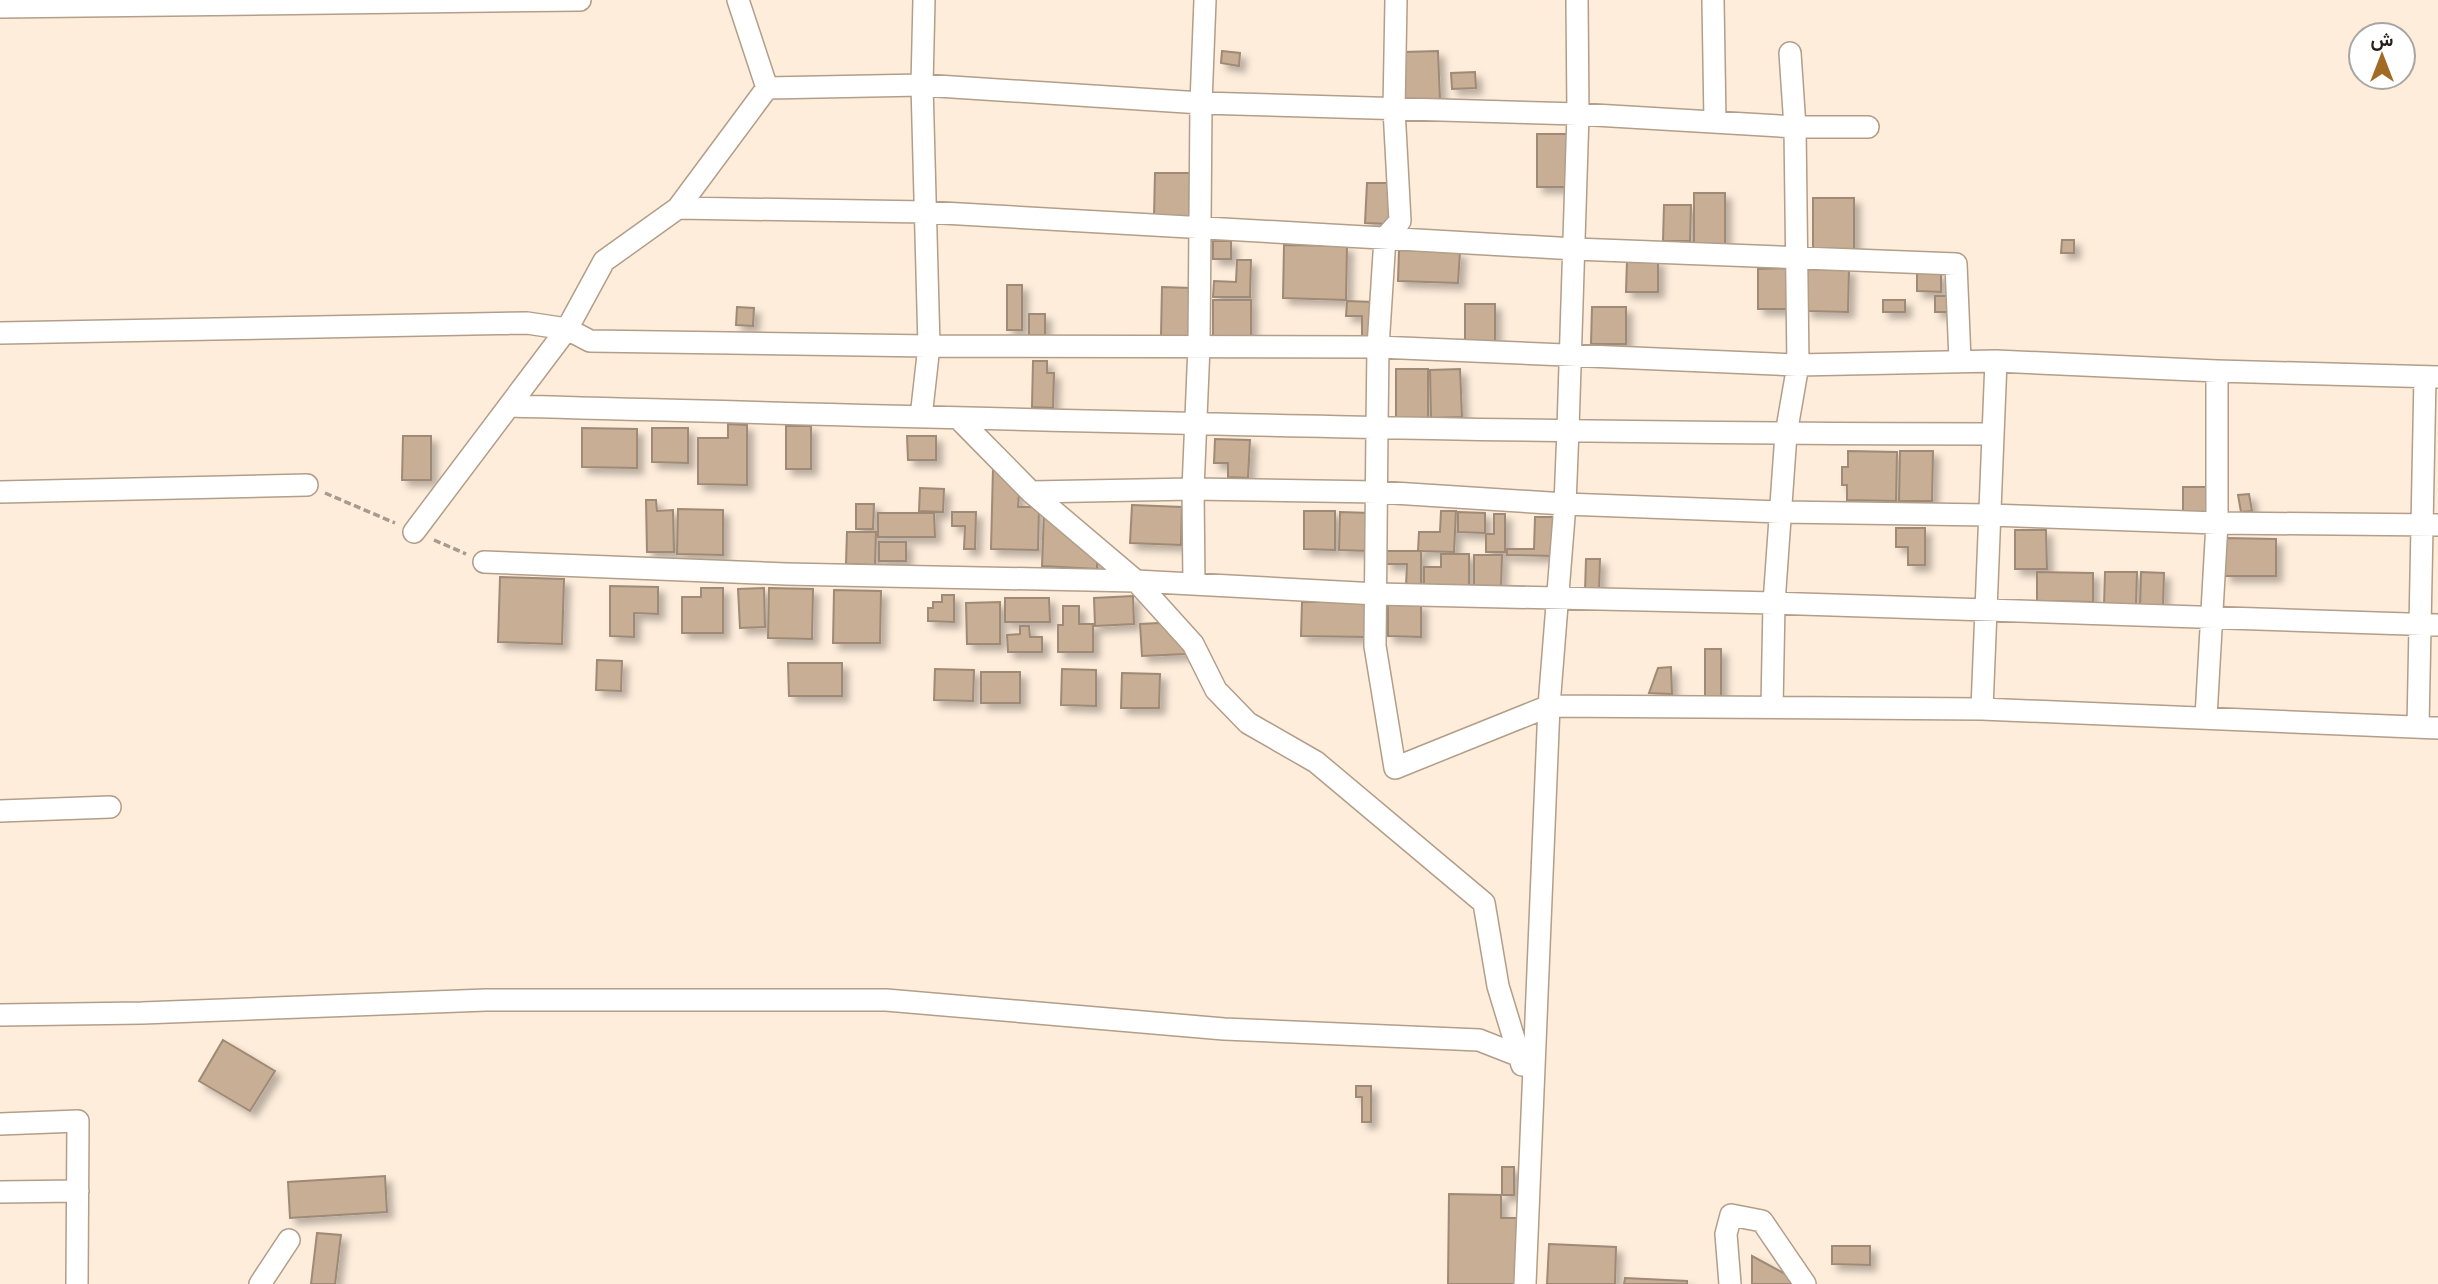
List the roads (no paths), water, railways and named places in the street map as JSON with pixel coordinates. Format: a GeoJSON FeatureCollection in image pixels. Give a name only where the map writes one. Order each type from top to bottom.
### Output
{"type":"FeatureCollection","features":[{"type":"Feature","properties":{"kind":"street"},"geometry":{"type":"LineString","coordinates":[[0,7],[91,3],[580,0]]}},
{"type":"Feature","properties":{"kind":"street"},"geometry":{"type":"LineString","coordinates":[[738,0],[767,88]]}},
{"type":"Feature","properties":{"kind":"street"},"geometry":{"type":"LineString","coordinates":[[921,417],[929,346],[922,85],[924,0]]}},
{"type":"Feature","properties":{"kind":"street"},"geometry":{"type":"LineString","coordinates":[[1194,584],[1193,489],[1199,346],[1201,103],[1205,0]]}},
{"type":"Feature","properties":{"kind":"street"},"geometry":{"type":"LineString","coordinates":[[0,333],[527,323],[567,329],[590,341],[929,346],[1378,347],[1798,365],[1960,360],[2432,377],[2428,727],[1982,709],[1549,706],[1395,768],[1375,646],[1378,347],[1385,238],[1400,220],[1394,109],[1396,0]]}},
{"type":"Feature","properties":{"kind":"street"},"geometry":{"type":"LineString","coordinates":[[1525,1284],[1549,706],[1565,504],[1575,249],[1577,0]]}},
{"type":"Feature","properties":{"kind":"street"},"geometry":{"type":"LineString","coordinates":[[1713,0],[1715,122]]}},
{"type":"Feature","properties":{"kind":"street"},"geometry":{"type":"LineString","coordinates":[[1772,708],[1774,603],[1786,434],[1798,365],[1795,127],[1790,53]]}},
{"type":"Feature","properties":{"kind":"street"},"geometry":{"type":"LineString","coordinates":[[767,88],[922,85],[1201,103],[1578,114],[1795,127],[1868,127]]}},
{"type":"Feature","properties":{"kind":"street"},"geometry":{"type":"LineString","coordinates":[[414,531],[567,329],[604,261],[678,208],[767,88]]}},
{"type":"Feature","properties":{"kind":"street"},"geometry":{"type":"LineString","coordinates":[[678,208],[925,212],[1575,249],[1956,264],[1960,360]]}},
{"type":"Feature","properties":{"kind":"street"},"geometry":{"type":"LineString","coordinates":[[1982,709],[1996,361]]}},
{"type":"Feature","properties":{"kind":"street"},"geometry":{"type":"LineString","coordinates":[[2206,717],[2217,523],[2217,370]]}},
{"type":"Feature","properties":{"kind":"street"},"geometry":{"type":"LineString","coordinates":[[509,406],[1197,424],[1786,434],[1992,434]]}},
{"type":"Feature","properties":{"kind":"street"},"geometry":{"type":"LineString","coordinates":[[959,419],[1031,492],[1136,581],[1193,644],[1216,690],[1248,723],[1316,762],[1484,903],[1498,986],[1532,1098]]}},
{"type":"Feature","properties":{"kind":"street"},"geometry":{"type":"LineString","coordinates":[[0,492],[306,485]]}},
{"type":"Feature","properties":{"kind":"street"},"geometry":{"type":"LineString","coordinates":[[1031,492],[1193,489],[1378,492],[1565,504],[1781,512],[1989,515],[2217,523],[2430,525]]}},
{"type":"Feature","properties":{"kind":"street"},"geometry":{"type":"LineString","coordinates":[[484,562],[786,575],[1136,581],[1377,594],[1774,603],[2429,625]]}},
{"type":"Feature","properties":{"kind":"street"},"geometry":{"type":"LineString","coordinates":[[0,811],[110,807]]}},
{"type":"Feature","properties":{"kind":"street"},"geometry":{"type":"LineString","coordinates":[[0,1015],[142,1013],[485,1000],[886,1000],[1224,1029],[1479,1040],[1520,1056]]}},
{"type":"Feature","properties":{"kind":"street"},"geometry":{"type":"LineString","coordinates":[[0,1124],[78,1121],[77,1284]]}},
{"type":"Feature","properties":{"kind":"street"},"geometry":{"type":"LineString","coordinates":[[0,1192],[78,1191]]}},
{"type":"Feature","properties":{"kind":"street"},"geometry":{"type":"LineString","coordinates":[[1730,1284],[1726,1234],[1731,1214],[1762,1221],[1806,1284]]}},
{"type":"Feature","properties":{"kind":"street"},"geometry":{"type":"LineString","coordinates":[[260,1284],[289,1240]]}}]}
